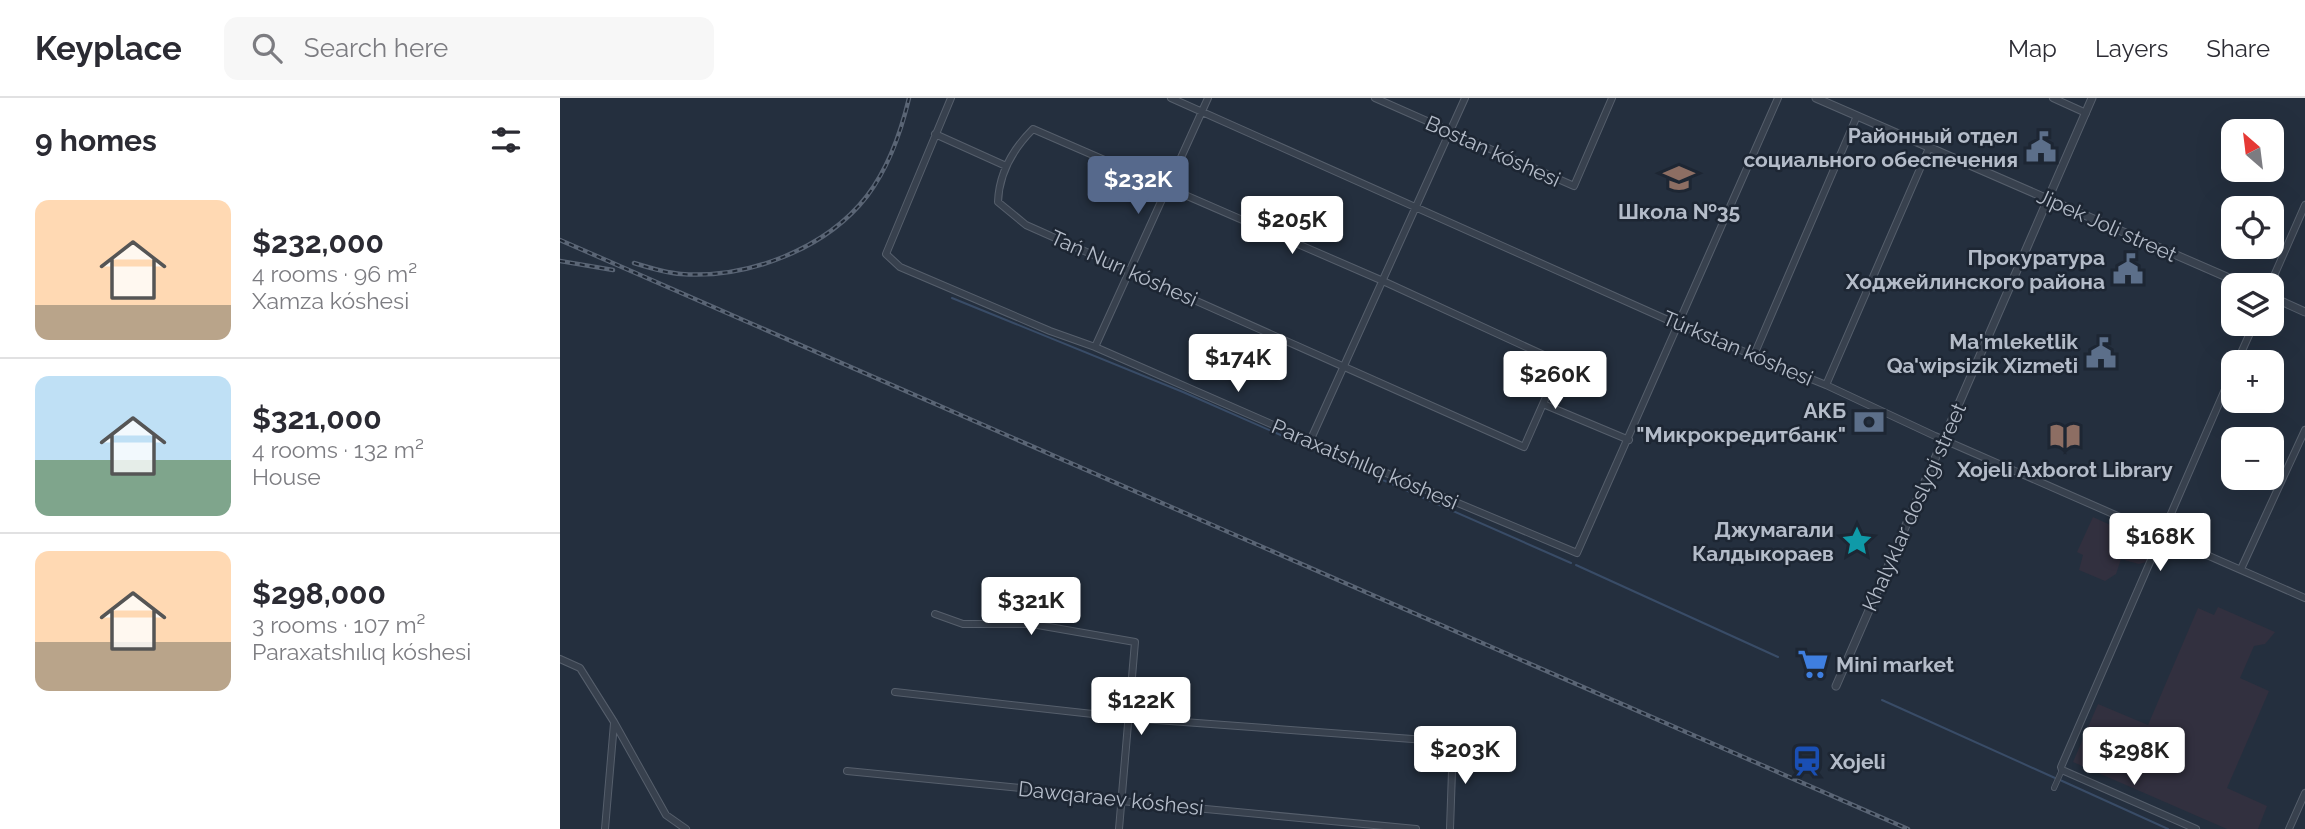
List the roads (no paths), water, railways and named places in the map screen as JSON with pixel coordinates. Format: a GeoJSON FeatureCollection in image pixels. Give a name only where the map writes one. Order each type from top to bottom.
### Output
{"type":"FeatureCollection","features":[{"type":"Feature","properties":{"kind":"street"},"geometry":{"type":"LineString","coordinates":[[951,98],[935,134],[1006,166],[1023,139],[1033,129],[1167,186],[1561,363],[1543,404],[1629,440],[1778,98]]}},
{"type":"Feature","properties":{"kind":"street","name":"Túrkstan kóshesi"},"geometry":{"type":"LineString","coordinates":[[1171,98],[1679,325],[1826,385],[2305,598]]}},
{"type":"Feature","properties":{"kind":"street"},"geometry":{"type":"LineString","coordinates":[[1095,346],[1208,98]]}},
{"type":"Feature","properties":{"kind":"street","name":"Bostan kóshesi"},"geometry":{"type":"LineString","coordinates":[[1375,98],[1574,186],[1611,98]]}},
{"type":"Feature","properties":{"kind":"street"},"geometry":{"type":"LineString","coordinates":[[1310,441],[1465,98]]}},
{"type":"Feature","properties":{"kind":"street","name":"Jipek Joli street"},"geometry":{"type":"LineString","coordinates":[[1816,98],[2221,275]]}},
{"type":"Feature","properties":{"kind":"street"},"geometry":{"type":"LineString","coordinates":[[2053,98],[2086,113]]}},
{"type":"Feature","properties":{"kind":"street","name":"Khalyklar doslygi street"},"geometry":{"type":"LineString","coordinates":[[1836,686],[2092,98]]}},
{"type":"Feature","properties":{"kind":"street"},"geometry":{"type":"LineString","coordinates":[[1754,355],[1857,116]]}},
{"type":"Feature","properties":{"kind":"street","name":"Paraxatshılıq kóshesi"},"geometry":{"type":"LineString","coordinates":[[935,134],[886,254],[900,267],[1050,331],[1095,346],[1577,554],[1629,440]]}},
{"type":"Feature","properties":{"kind":"street"},"geometry":{"type":"LineString","coordinates":[[1826,385],[1929,148]]}},
{"type":"Feature","properties":{"kind":"street","name":"Tań Nurı kóshesi"},"geometry":{"type":"LineString","coordinates":[[1006,166],[998,201],[1026,225],[1524,447],[1543,404]]}},
{"type":"Feature","properties":{"kind":"street"},"geometry":{"type":"LineString","coordinates":[[2275,273],[2305,205]]}},
{"type":"Feature","properties":{"kind":"street"},"geometry":{"type":"LineString","coordinates":[[2284,302],[2305,312]]}},
{"type":"Feature","properties":{"kind":"street"},"geometry":{"type":"LineString","coordinates":[[2054,788],[2221,399]]}},
{"type":"Feature","properties":{"kind":"street"},"geometry":{"type":"LineString","coordinates":[[2241,569],[2305,430]]}},
{"type":"Feature","properties":{"kind":"street"},"geometry":{"type":"LineString","coordinates":[[935,614],[963,624],[1032,624],[1135,642],[1119,829]]}},
{"type":"Feature","properties":{"kind":"street"},"geometry":{"type":"LineString","coordinates":[[560,659],[580,668],[666,815],[686,829]]}},
{"type":"Feature","properties":{"kind":"street"},"geometry":{"type":"LineString","coordinates":[[895,692],[1129,718],[1452,742],[1450,829]]}},
{"type":"Feature","properties":{"kind":"street"},"geometry":{"type":"LineString","coordinates":[[605,829],[614,722]]}},
{"type":"Feature","properties":{"kind":"street"},"geometry":{"type":"LineString","coordinates":[[2062,770],[2196,829]]}},
{"type":"Feature","properties":{"kind":"street","name":"Dawqaraev kóshesi"},"geometry":{"type":"LineString","coordinates":[[847,771],[1416,829]]}},
{"type":"Feature","properties":{"kind":"street"},"geometry":{"type":"LineString","coordinates":[[2289,829],[2305,793]]}},
{"type":"Feature","properties":{"kind":"waterway"},"geometry":{"type":"LineString","coordinates":[[952,298],[1183,392],[1571,563]]}},
{"type":"Feature","properties":{"kind":"waterway"},"geometry":{"type":"LineString","coordinates":[[1576,565],[1778,657]]}},
{"type":"Feature","properties":{"kind":"waterway"},"geometry":{"type":"LineString","coordinates":[[1882,700],[2055,778]]}},
{"type":"Feature","properties":{"kind":"waterway"},"geometry":{"type":"LineString","coordinates":[[2060,780],[2168,829]]}},
{"type":"Feature","properties":{"kind":"railway"},"geometry":{"type":"LineString","coordinates":[[634,263],[670,273],[707,274],[758,265],[784,257],[808,245],[850,215],[875,185],[893,149],[909,98]]}},
{"type":"Feature","properties":{"kind":"railway"},"geometry":{"type":"LineString","coordinates":[[560,240],[1908,829]]}},
{"type":"Feature","properties":{"kind":"railway"},"geometry":{"type":"LineString","coordinates":[[560,261],[613,270]]}},
{"type":"Feature","properties":{"kind":"place","name":"Районный отдел социального обеспечения"},"geometry":{"type":"Point","coordinates":[2041,147]}},
{"type":"Feature","properties":{"kind":"place","name":"Школа №35"},"geometry":{"type":"Point","coordinates":[1679,178]}},
{"type":"Feature","properties":{"kind":"place","name":"Прокуратура Ходжейлинского района"},"geometry":{"type":"Point","coordinates":[2128,269]}},
{"type":"Feature","properties":{"kind":"place","name":"Ma'mleketlik Qa'wipsizik Xizmeti"},"geometry":{"type":"Point","coordinates":[2101,353]}},
{"type":"Feature","properties":{"kind":"place","name":"АКБ \"Микрокредитбанк\""},"geometry":{"type":"Point","coordinates":[1869,422]}},
{"type":"Feature","properties":{"kind":"place","name":"Xojeli Axborot Library"},"geometry":{"type":"Point","coordinates":[2065,436]}},
{"type":"Feature","properties":{"kind":"place","name":"Джумагали Калдыкораев"},"geometry":{"type":"Point","coordinates":[1857,541]}},
{"type":"Feature","properties":{"kind":"place","name":"Mini market"},"geometry":{"type":"Point","coordinates":[1813,664]}},
{"type":"Feature","properties":{"kind":"place","name":"Xojeli"},"geometry":{"type":"Point","coordinates":[1807,761]}}]}
